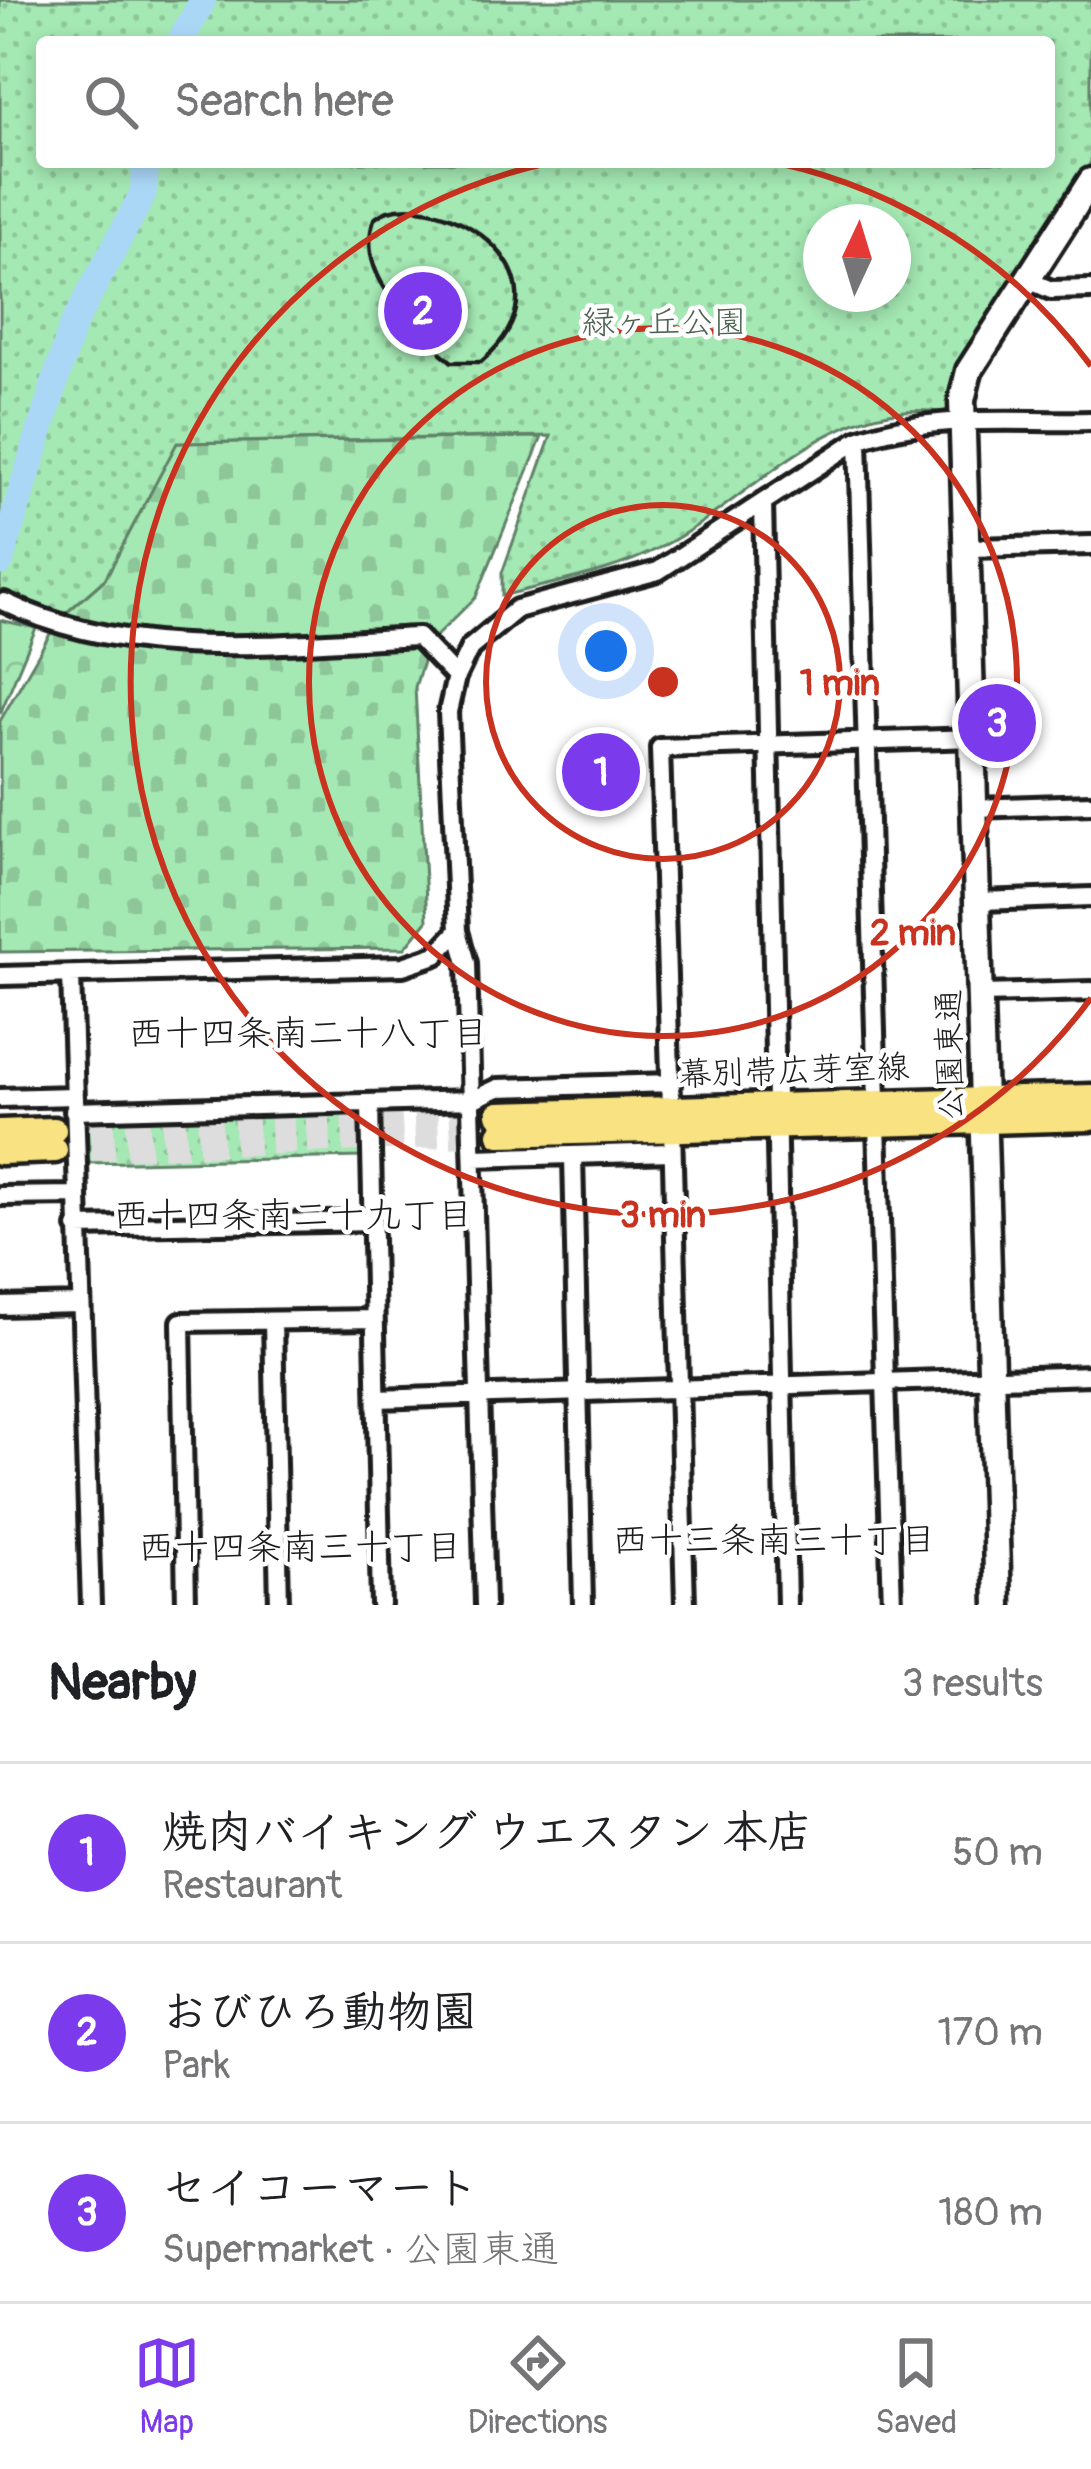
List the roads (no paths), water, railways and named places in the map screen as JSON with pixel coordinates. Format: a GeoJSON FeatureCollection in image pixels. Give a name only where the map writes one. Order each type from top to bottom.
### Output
{"type":"FeatureCollection","features":[{"type":"Feature","properties":{"kind":"main road","name":"幕別帯広芽室線"},"geometry":{"type":"LineString","coordinates":[[984,1110],[1091,1097]]}},
{"type":"Feature","properties":{"kind":"main road","name":"幕別帯広芽室線"},"geometry":{"type":"LineString","coordinates":[[500,1124],[984,1110],[1091,1118]]}},
{"type":"Feature","properties":{"kind":"main road"},"geometry":{"type":"LineString","coordinates":[[0,1132],[54,1140],[0,1152]]}},
{"type":"Feature","properties":{"kind":"street","name":"公園東通"},"geometry":{"type":"LineString","coordinates":[[998,1605],[964,424],[969,371],[1091,181]]}},
{"type":"Feature","properties":{"kind":"street"},"geometry":{"type":"LineString","coordinates":[[1028,280],[1051,290],[1091,289]]}},
{"type":"Feature","properties":{"kind":"street"},"geometry":{"type":"LineString","coordinates":[[485,1605],[467,963],[458,931],[448,712],[456,677],[470,648],[517,609],[658,571],[858,440],[912,426],[1091,421]]}},
{"type":"Feature","properties":{"kind":"street"},"geometry":{"type":"LineString","coordinates":[[858,440],[892,1605]]}},
{"type":"Feature","properties":{"kind":"street"},"geometry":{"type":"LineString","coordinates":[[763,502],[788,1605]]}},
{"type":"Feature","properties":{"kind":"street"},"geometry":{"type":"LineString","coordinates":[[970,548],[1091,545]]}},
{"type":"Feature","properties":{"kind":"street"},"geometry":{"type":"LineString","coordinates":[[4,602],[132,641],[215,646],[418,638],[456,677]]}},
{"type":"Feature","properties":{"kind":"street"},"geometry":{"type":"LineString","coordinates":[[686,1605],[660,748],[975,738]]}},
{"type":"Feature","properties":{"kind":"street"},"geometry":{"type":"LineString","coordinates":[[976,808],[1091,804]]}},
{"type":"Feature","properties":{"kind":"street"},"geometry":{"type":"LineString","coordinates":[[980,901],[1091,897]]}},
{"type":"Feature","properties":{"kind":"street"},"geometry":{"type":"LineString","coordinates":[[0,976],[403,966],[436,955],[458,931]]}},
{"type":"Feature","properties":{"kind":"street"},"geometry":{"type":"LineString","coordinates":[[71,974],[92,1605]]}},
{"type":"Feature","properties":{"kind":"street"},"geometry":{"type":"LineString","coordinates":[[981,994],[1091,991]]}},
{"type":"Feature","properties":{"kind":"street"},"geometry":{"type":"LineString","coordinates":[[0,1098],[74,1103],[370,1104],[472,1100],[498,1088],[672,1117]]}},
{"type":"Feature","properties":{"kind":"street"},"geometry":{"type":"LineString","coordinates":[[370,1104],[381,1605]]}},
{"type":"Feature","properties":{"kind":"street"},"geometry":{"type":"LineString","coordinates":[[474,1158],[573,1156],[672,1117]]}},
{"type":"Feature","properties":{"kind":"street"},"geometry":{"type":"LineString","coordinates":[[573,1156],[583,1605]]}},
{"type":"Feature","properties":{"kind":"street"},"geometry":{"type":"LineString","coordinates":[[0,1196],[76,1195]]}},
{"type":"Feature","properties":{"kind":"street"},"geometry":{"type":"LineString","coordinates":[[77,1227],[373,1221]]}},
{"type":"Feature","properties":{"kind":"street"},"geometry":{"type":"LineString","coordinates":[[0,1306],[79,1304]]}},
{"type":"Feature","properties":{"kind":"street"},"geometry":{"type":"LineString","coordinates":[[186,1605],[181,1322],[374,1318]]}},
{"type":"Feature","properties":{"kind":"street"},"geometry":{"type":"LineString","coordinates":[[273,1321],[279,1605]]}},
{"type":"Feature","properties":{"kind":"street"},"geometry":{"type":"LineString","coordinates":[[377,1399],[1091,1375]]}},
{"type":"Feature","properties":{"kind":"waterway"},"geometry":{"type":"LineString","coordinates":[[183,36],[203,0]]}},
{"type":"Feature","properties":{"kind":"waterway"},"geometry":{"type":"LineString","coordinates":[[0,562],[72,327],[143,194],[145,168]]}},
{"type":"Feature","properties":{"kind":"tunnel"},"geometry":{"type":"LineString","coordinates":[[54,1130],[499,1114]]}},
{"type":"Feature","properties":{"kind":"tunnel"},"geometry":{"type":"LineString","coordinates":[[55,1150],[500,1134]]}},
{"type":"Feature","properties":{"kind":"railway"},"geometry":{"type":"LineString","coordinates":[[412,323],[378,276],[370,249],[374,219],[397,209],[427,210],[458,221],[487,240],[508,264],[517,294],[510,327],[481,362],[452,362],[441,353]]}},
{"type":"Feature","properties":{"kind":"place","name":"おびひろ動物園"},"geometry":{"type":"Point","coordinates":[423,311]}},
{"type":"Feature","properties":{"kind":"place","name":"セイコーマート"},"geometry":{"type":"Point","coordinates":[997,723]}},
{"type":"Feature","properties":{"kind":"place","name":"焼肉バイキング ウエスタン 本店"},"geometry":{"type":"Point","coordinates":[601,772]}},
{"type":"Feature","properties":{"kind":"district","name":"西十四条南二十八丁目"},"geometry":{"type":"Point","coordinates":[308,1033]}},
{"type":"Feature","properties":{"kind":"district","name":"西十四条南二十九丁目"},"geometry":{"type":"Point","coordinates":[293,1215]}},
{"type":"Feature","properties":{"kind":"district","name":"西十三条南三十丁目"},"geometry":{"type":"Point","coordinates":[774,1540]}},
{"type":"Feature","properties":{"kind":"district","name":"西十四条南三十丁目"},"geometry":{"type":"Point","coordinates":[300,1547]}},
{"type":"Feature","properties":{"kind":"park label","name":"緑ヶ丘公園"},"geometry":{"type":"Point","coordinates":[664,322]}}]}
